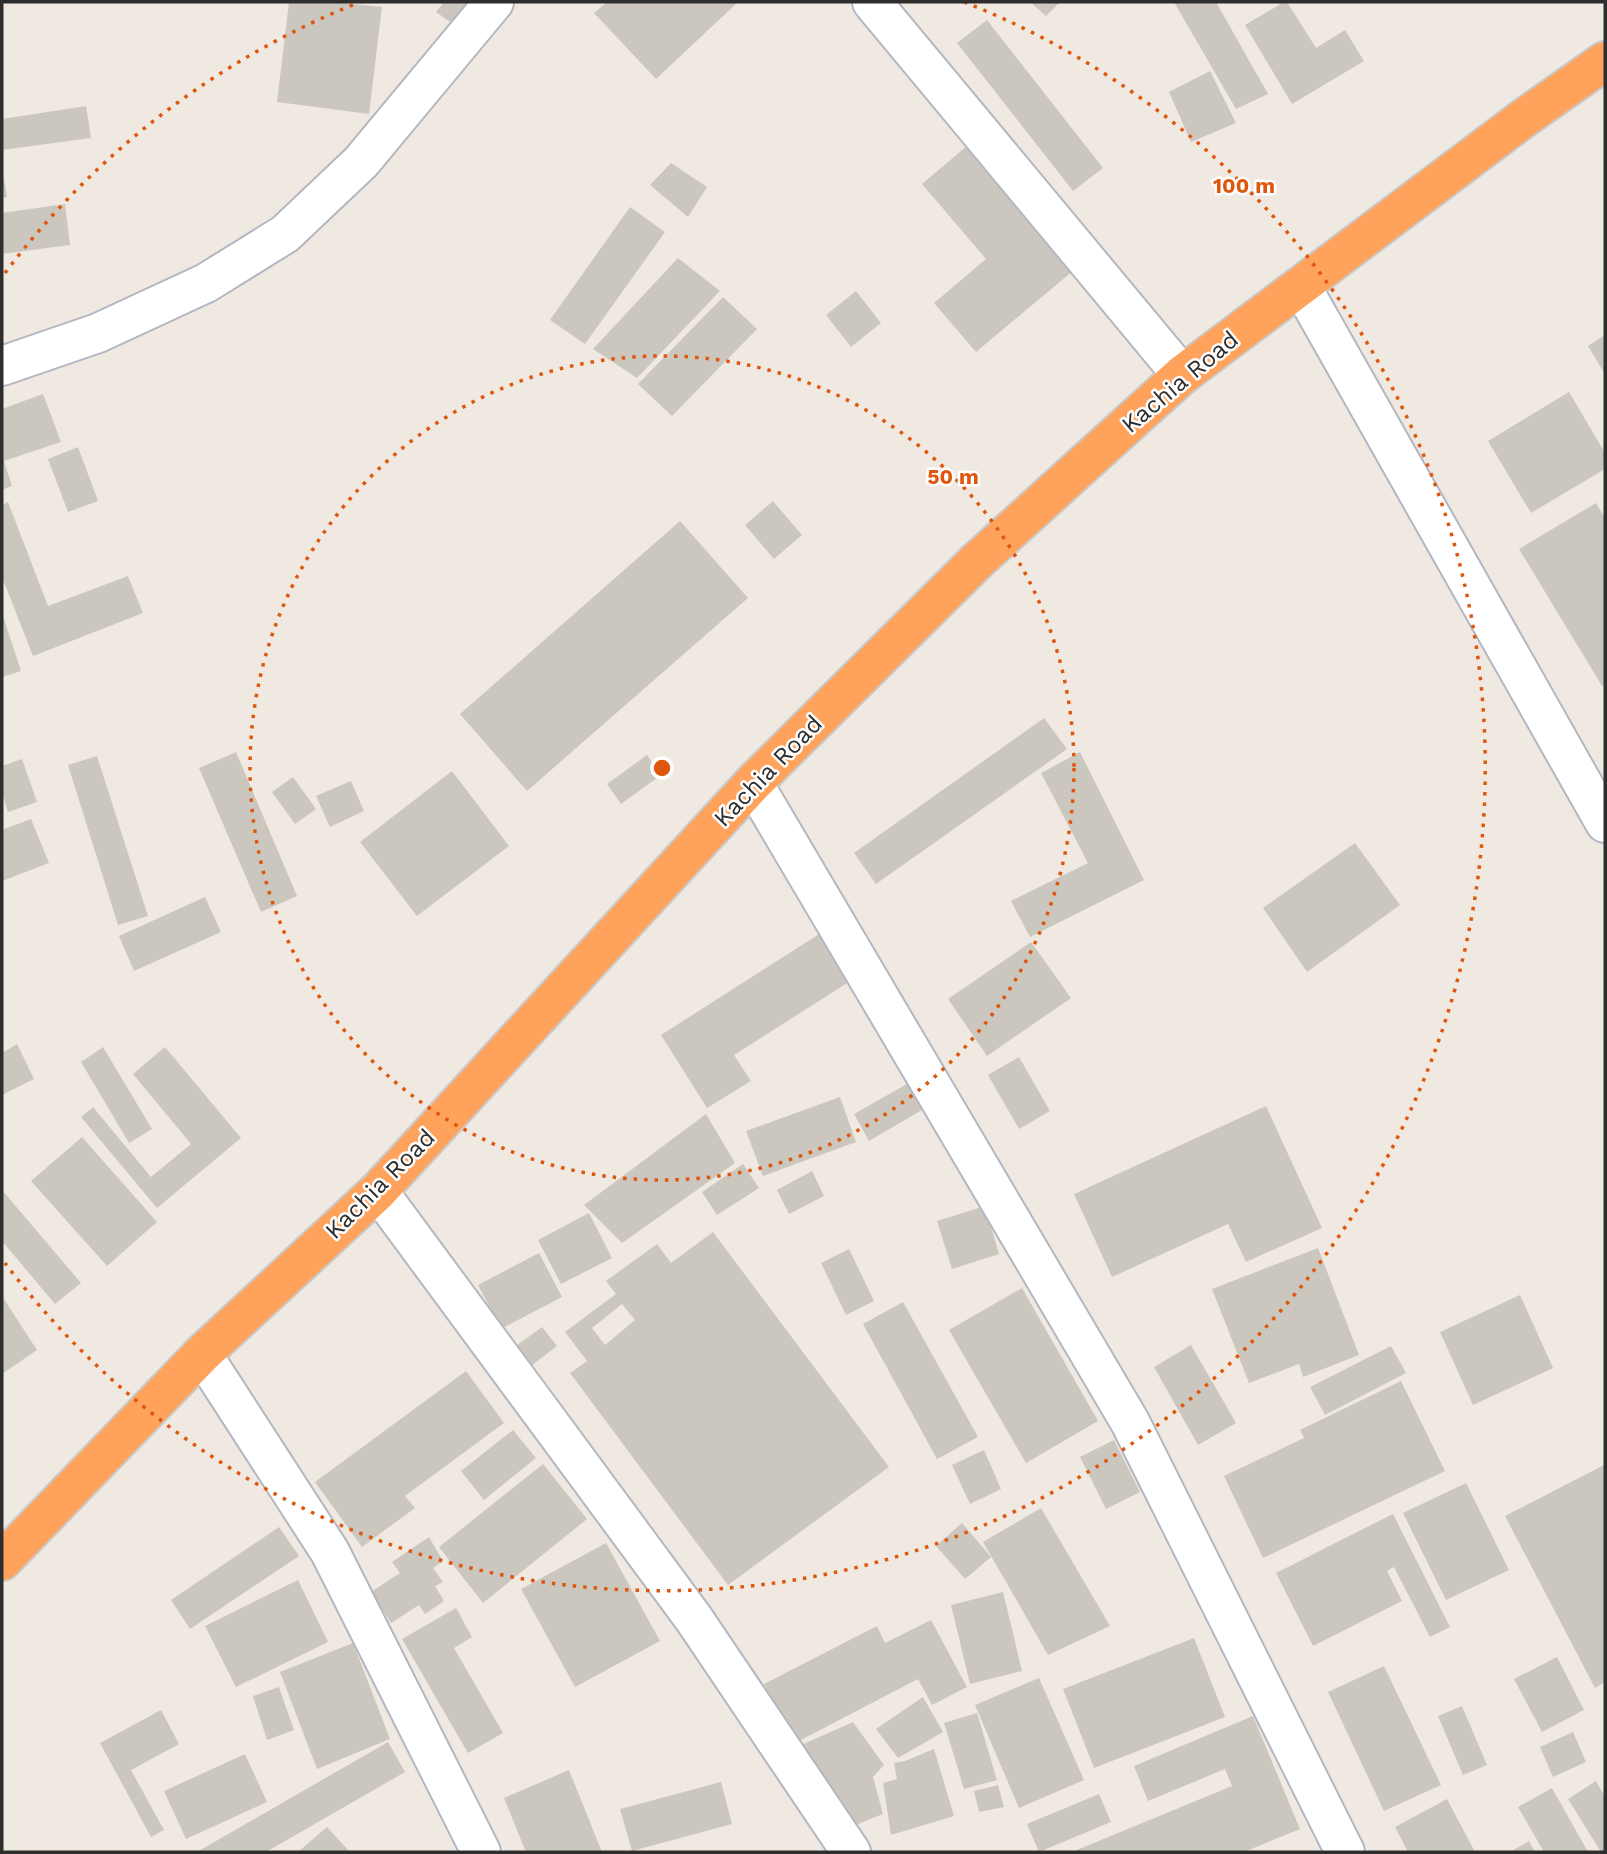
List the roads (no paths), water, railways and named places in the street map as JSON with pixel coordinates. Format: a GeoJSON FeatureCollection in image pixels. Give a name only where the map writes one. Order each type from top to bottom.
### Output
{"type":"FeatureCollection","features":[{"type":"Feature","properties":{"kind":"highway","name":"Kachia Road"},"geometry":{"type":"LineString","coordinates":[[2,1561],[202,1354],[378,1191],[753,783],[977,561],[1182,375],[1524,118],[1605,61]]}},
{"type":"Feature","properties":{"kind":"street"},"geometry":{"type":"LineString","coordinates":[[2,366],[98,333],[206,283],[285,234],[361,162],[494,2]]}},
{"type":"Feature","properties":{"kind":"street"},"geometry":{"type":"LineString","coordinates":[[872,2],[1182,375]]}},
{"type":"Feature","properties":{"kind":"street"},"geometry":{"type":"LineString","coordinates":[[1301,286],[1605,823]]}},
{"type":"Feature","properties":{"kind":"street"},"geometry":{"type":"LineString","coordinates":[[753,783],[1130,1422],[1345,1852]]}},
{"type":"Feature","properties":{"kind":"street"},"geometry":{"type":"LineString","coordinates":[[378,1191],[694,1619],[852,1852]]}},
{"type":"Feature","properties":{"kind":"street"},"geometry":{"type":"LineString","coordinates":[[202,1354],[330,1552],[481,1852]]}}]}
